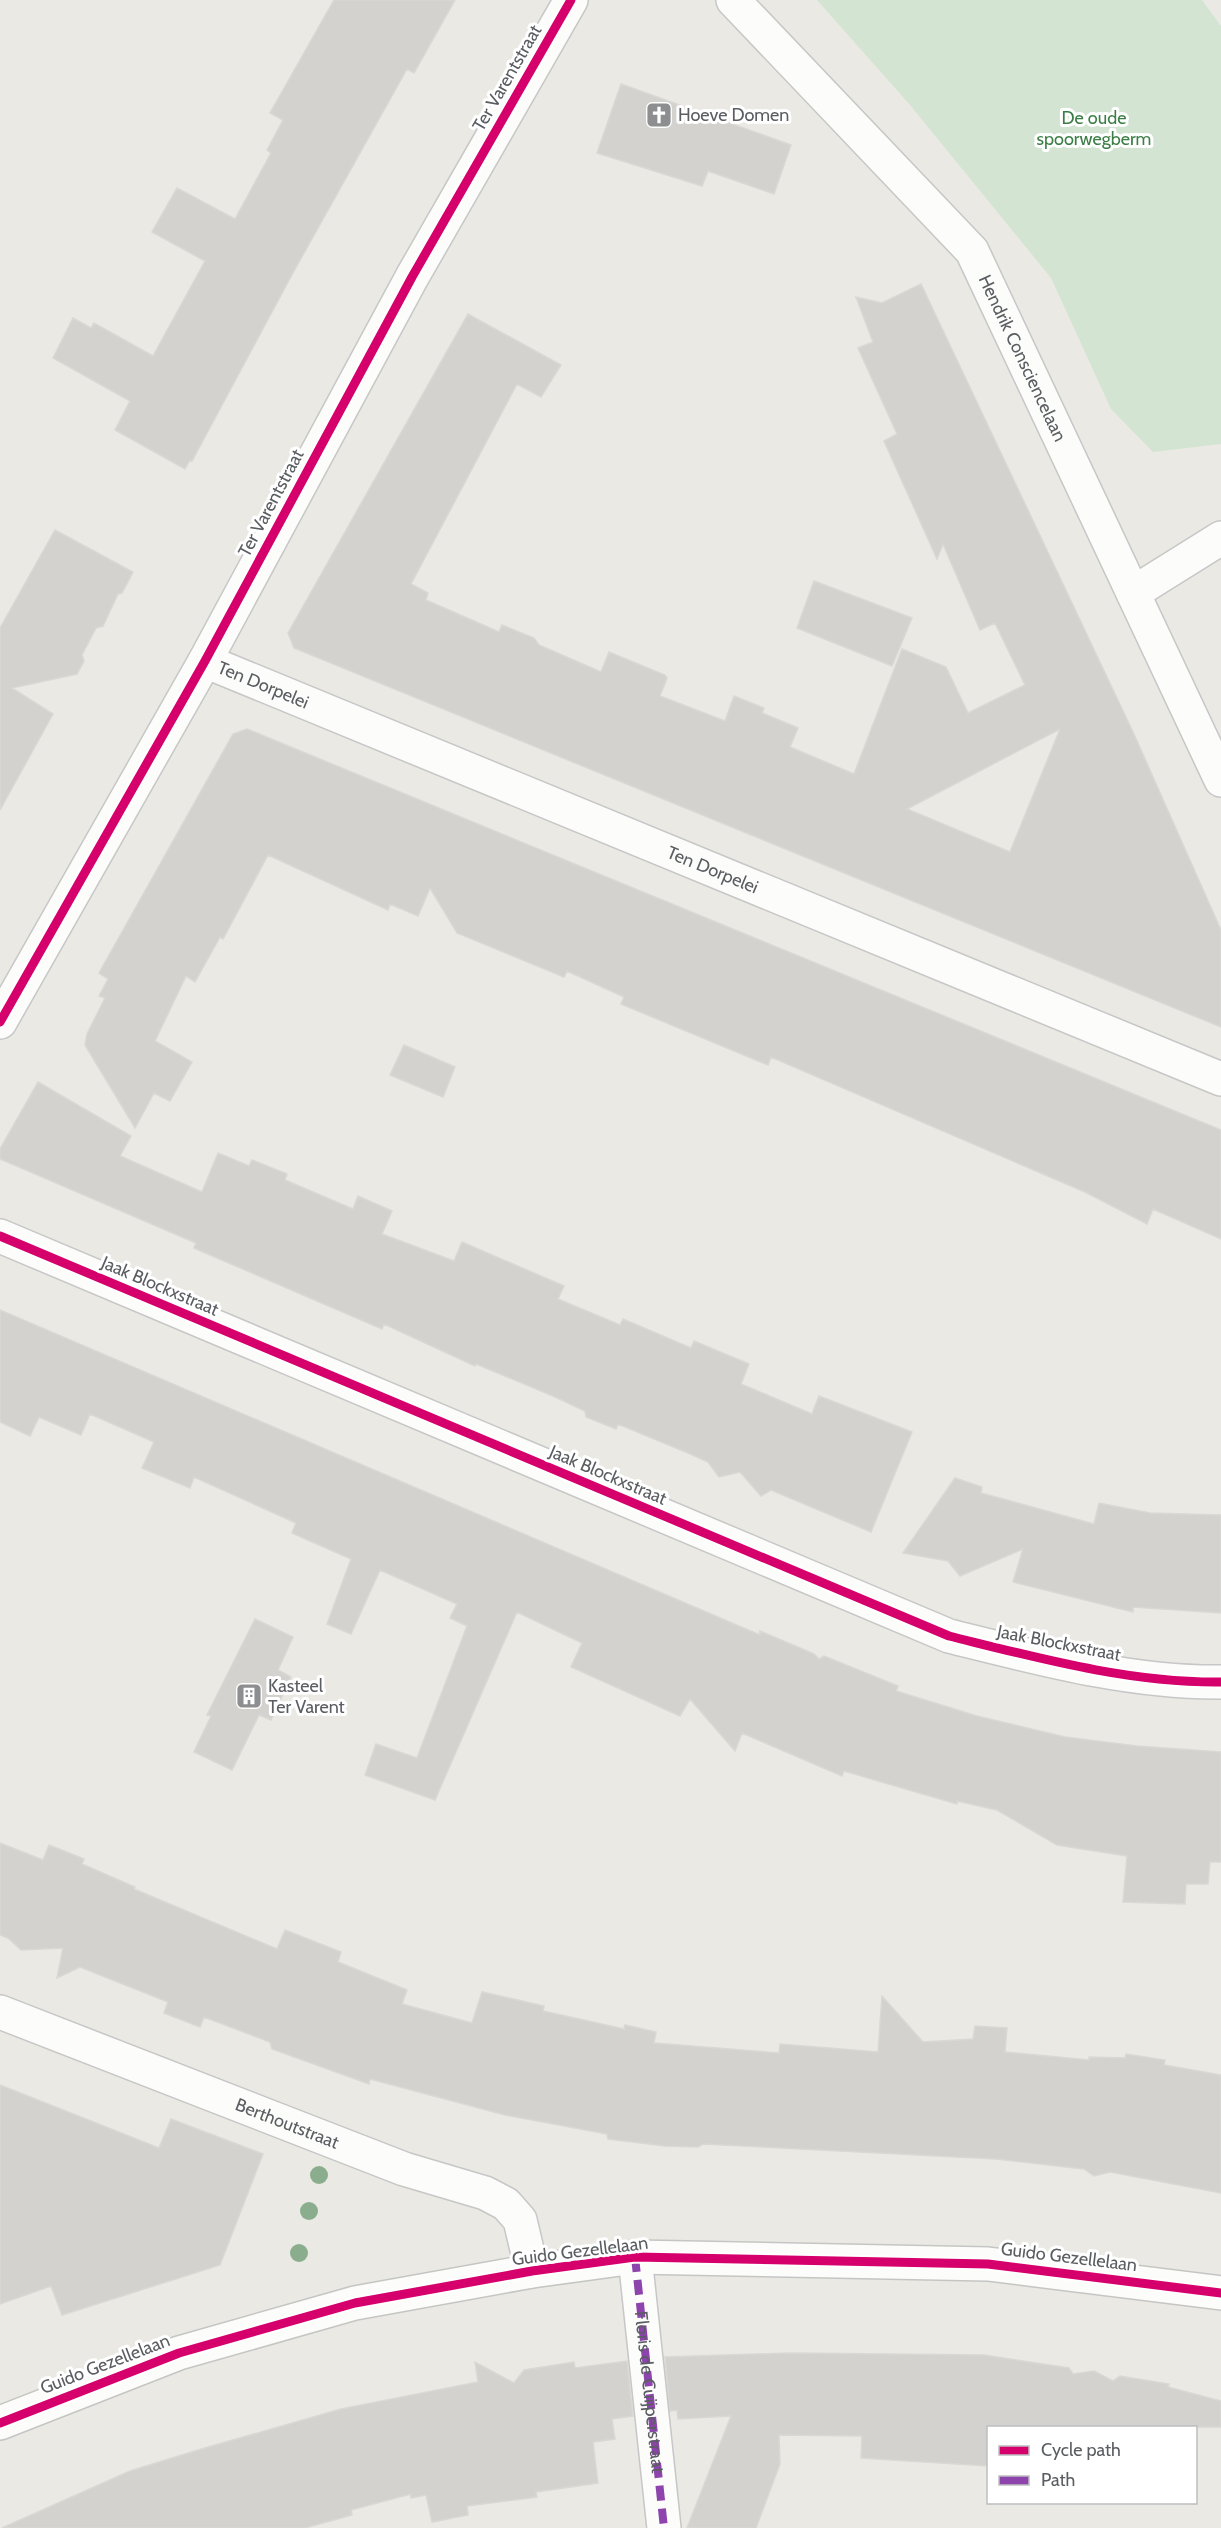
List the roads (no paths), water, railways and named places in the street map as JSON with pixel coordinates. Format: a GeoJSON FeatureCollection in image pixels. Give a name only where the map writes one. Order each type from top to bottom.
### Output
{"type":"FeatureCollection","features":[{"type":"Feature","properties":{"kind":"street","name":"Ter Varentstraat"},"geometry":{"type":"LineString","coordinates":[[0,1022],[205,661],[412,277],[571,0]]}},
{"type":"Feature","properties":{"kind":"street","name":"Hendrik Consciencelaan"},"geometry":{"type":"LineString","coordinates":[[733,0],[972,251],[1221,780]]}},
{"type":"Feature","properties":{"kind":"street"},"geometry":{"type":"LineString","coordinates":[[1133,593],[1221,538]]}},
{"type":"Feature","properties":{"kind":"street","name":"Ten Dorpelei"},"geometry":{"type":"LineString","coordinates":[[205,661],[1221,1079]]}},
{"type":"Feature","properties":{"kind":"street","name":"Jaak Blockxstraat"},"geometry":{"type":"LineString","coordinates":[[0,1236],[949,1636],[1073,1666],[1199,1682],[1221,1682]]}},
{"type":"Feature","properties":{"kind":"street","name":"Berthoutstraat"},"geometry":{"type":"LineString","coordinates":[[0,2012],[361,2153],[485,2193],[506,2204],[520,2220],[532,2271]]}},
{"type":"Feature","properties":{"kind":"street","name":"Guido Gezellelaan"},"geometry":{"type":"LineString","coordinates":[[0,2423],[179,2354],[344,2306],[532,2271],[635,2257],[988,2264],[1221,2294]]}},
{"type":"Feature","properties":{"kind":"street","name":"Floris de Cuijperstraat"},"geometry":{"type":"LineString","coordinates":[[635,2257],[664,2528]]}},
{"type":"Feature","properties":{"kind":"place","name":"Hoeve Domen"},"geometry":{"type":"Point","coordinates":[659,115]}},
{"type":"Feature","properties":{"kind":"place","name":"Kasteel Ter Varent"},"geometry":{"type":"Point","coordinates":[249,1696]}},
{"type":"Feature","properties":{"kind":"park label","name":"De oude spoorwegberm"},"geometry":{"type":"Point","coordinates":[1094,128]}}]}
